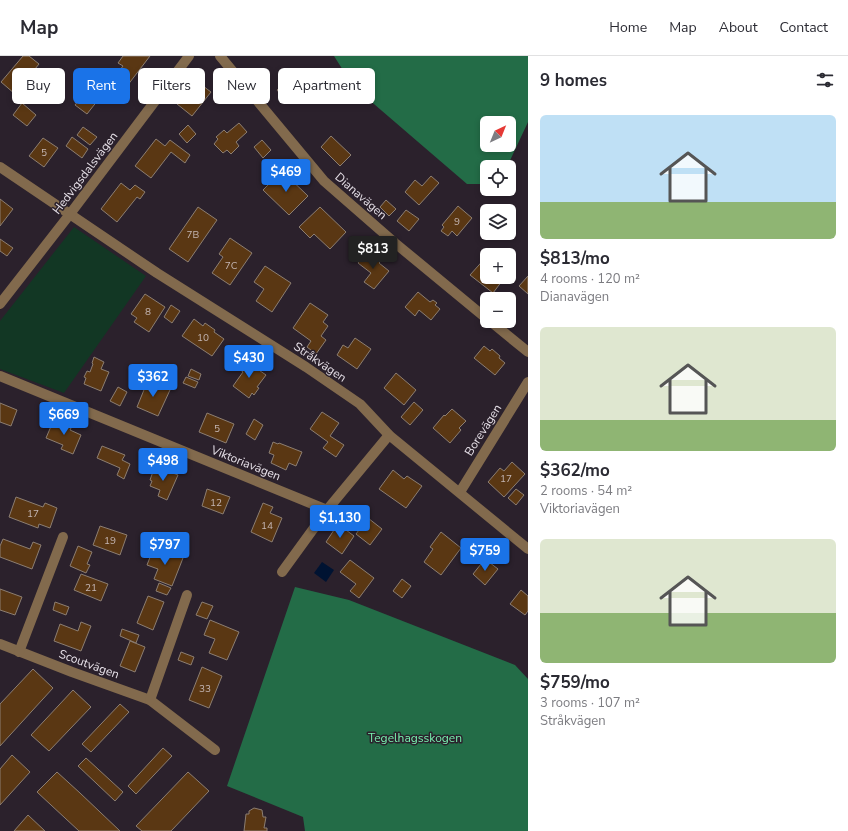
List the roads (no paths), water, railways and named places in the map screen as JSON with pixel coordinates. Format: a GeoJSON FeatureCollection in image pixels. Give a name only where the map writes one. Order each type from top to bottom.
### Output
{"type":"FeatureCollection","features":[{"type":"Feature","properties":{"kind":"street","name":"Hedvigsdalsvägen"},"geometry":{"type":"LineString","coordinates":[[0,304],[189,56]]}},
{"type":"Feature","properties":{"kind":"street","name":"Dianavägen"},"geometry":{"type":"LineString","coordinates":[[220,56],[324,182],[480,313]]}},
{"type":"Feature","properties":{"kind":"street","name":"Stråkvägen"},"geometry":{"type":"LineString","coordinates":[[0,167],[157,273],[360,404],[389,435],[528,549]]}},
{"type":"Feature","properties":{"kind":"street"},"geometry":{"type":"LineString","coordinates":[[499,328],[528,352]]}},
{"type":"Feature","properties":{"kind":"street","name":"Viktoriavägen"},"geometry":{"type":"LineString","coordinates":[[0,376],[327,510]]}},
{"type":"Feature","properties":{"kind":"street","name":"Borevägen"},"geometry":{"type":"LineString","coordinates":[[460,492],[528,382]]}},
{"type":"Feature","properties":{"kind":"street"},"geometry":{"type":"LineString","coordinates":[[282,572],[327,510],[389,435]]}},
{"type":"Feature","properties":{"kind":"street"},"geometry":{"type":"LineString","coordinates":[[19,652],[63,537]]}},
{"type":"Feature","properties":{"kind":"street"},"geometry":{"type":"LineString","coordinates":[[150,700],[187,595]]}},
{"type":"Feature","properties":{"kind":"street","name":"Scoutvägen"},"geometry":{"type":"LineString","coordinates":[[0,644],[150,700],[215,750]]}},
{"type":"Feature","properties":{"kind":"water"},"geometry":{"type":"Polygon","coordinates":[[[322,562],[334,570],[326,582],[314,573],[322,562]]]}},
{"type":"Feature","properties":{"kind":"park label","name":"Tegelhagsskogen"},"geometry":{"type":"Point","coordinates":[415,738]}}]}
